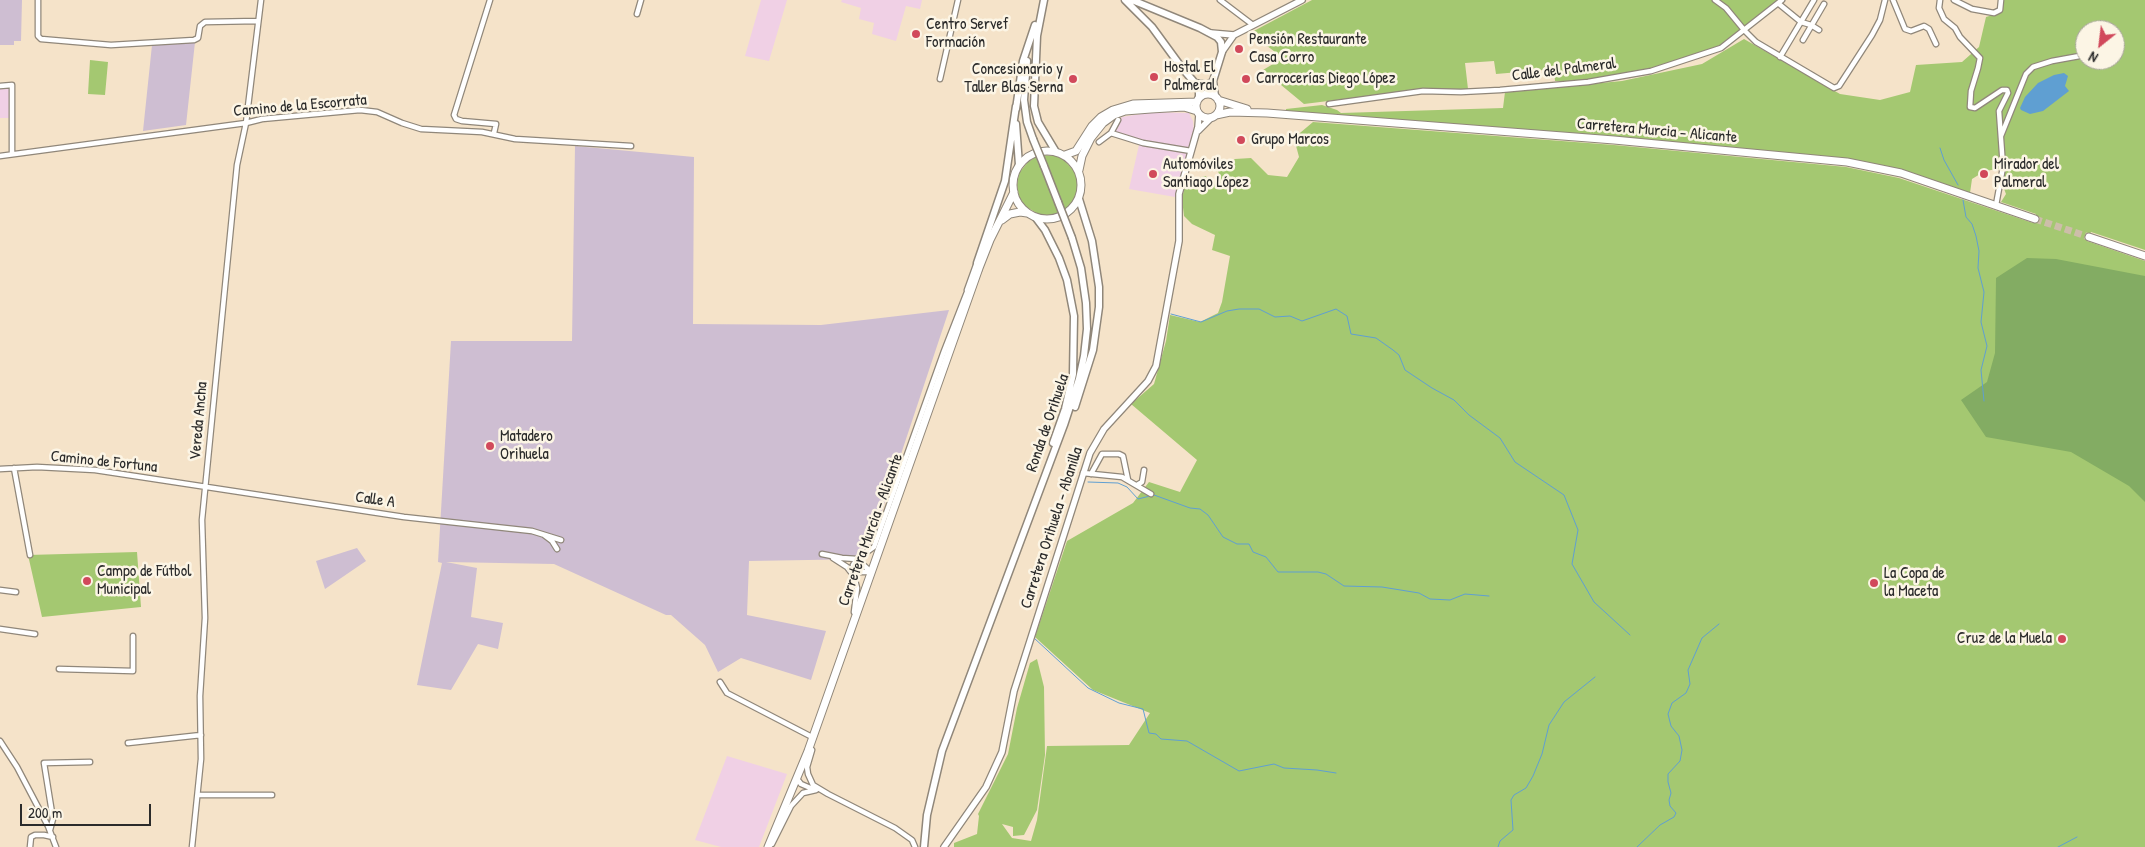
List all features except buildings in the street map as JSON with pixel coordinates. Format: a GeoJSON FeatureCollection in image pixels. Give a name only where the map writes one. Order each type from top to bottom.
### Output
{"type":"FeatureCollection","features":[{"type":"Feature","properties":{"kind":"highway"},"geometry":{"type":"LineString","coordinates":[[1065,156],[1076,151],[1092,126],[1101,117],[1113,110],[1133,104],[1198,100],[1207,94],[1217,98],[1220,110],[1214,117],[1204,118],[1184,107],[1125,111],[1114,116],[1102,123],[1091,138],[1080,161],[1079,170],[1082,182],[1079,199],[1069,213],[1053,220],[1036,218],[1027,213],[1018,204],[1014,192],[1014,178],[1025,159],[1040,152],[1056,152],[1065,156],[1079,170]]}},
{"type":"Feature","properties":{"kind":"highway","name":"Carretera Murcia - Alicante"},"geometry":{"type":"LineString","coordinates":[[1217,98],[1230,105],[1267,113]]}},
{"type":"Feature","properties":{"kind":"highway"},"geometry":{"type":"LineString","coordinates":[[1198,100],[1198,113]]}},
{"type":"Feature","properties":{"kind":"highway","name":"Carretera Murcia - Alicante"},"geometry":{"type":"LineString","coordinates":[[1214,117],[1230,112],[1267,113],[1614,140],[1847,162],[1900,173],[2035,218]]}},
{"type":"Feature","properties":{"kind":"highway","name":"Carretera Murcia - Alicante"},"geometry":{"type":"LineString","coordinates":[[769,847],[819,720],[969,290],[978,266],[1014,192]]}},
{"type":"Feature","properties":{"kind":"highway"},"geometry":{"type":"LineString","coordinates":[[1000,222],[1010,214],[1027,213]]}},
{"type":"Feature","properties":{"kind":"highway"},"geometry":{"type":"LineString","coordinates":[[2089,236],[2145,256]]}},
{"type":"Feature","properties":{"kind":"main road","name":"Ronda de Orihuela"},"geometry":{"type":"LineString","coordinates":[[924,847],[929,808],[942,752],[1072,403],[1084,356],[1087,329],[1082,268],[1033,139],[1025,108],[1025,81],[1043,0]]}},
{"type":"Feature","properties":{"kind":"main road"},"geometry":{"type":"LineString","coordinates":[[1043,0],[1037,36],[1034,106],[1038,122],[1056,152]]}},
{"type":"Feature","properties":{"kind":"main road"},"geometry":{"type":"LineString","coordinates":[[1125,0],[1152,27],[1195,83],[1198,89],[1198,100]]}},
{"type":"Feature","properties":{"kind":"main road"},"geometry":{"type":"LineString","coordinates":[[1132,0],[1208,33],[1221,42],[1222,52],[1213,81],[1217,98]]}},
{"type":"Feature","properties":{"kind":"main road"},"geometry":{"type":"LineString","coordinates":[[1152,27],[1152,18],[1158,13],[1162,13]]}},
{"type":"Feature","properties":{"kind":"main road"},"geometry":{"type":"LineString","coordinates":[[978,266],[1005,181],[1023,61],[1036,25]]}},
{"type":"Feature","properties":{"kind":"main road"},"geometry":{"type":"LineString","coordinates":[[1195,83],[1208,85],[1213,81]]}},
{"type":"Feature","properties":{"kind":"main road"},"geometry":{"type":"LineString","coordinates":[[1016,106],[1020,165]]}},
{"type":"Feature","properties":{"kind":"main road"},"geometry":{"type":"LineString","coordinates":[[1044,476],[1052,467],[1082,389],[1096,333],[1099,307],[1097,267],[1092,241],[1079,199]]}},
{"type":"Feature","properties":{"kind":"main road"},"geometry":{"type":"LineString","coordinates":[[1023,532],[1025,519],[1065,409],[1073,374],[1074,350],[1074,316],[1067,280],[1052,243],[1036,218]]}},
{"type":"Feature","properties":{"kind":"street"},"geometry":{"type":"LineString","coordinates":[[38,0],[38,36],[41,39],[111,45],[194,40],[198,38],[200,26],[205,22],[258,20]]}},
{"type":"Feature","properties":{"kind":"street","name":"Vereda Ancha"},"geometry":{"type":"LineString","coordinates":[[192,847],[199,794],[200,696],[205,618],[202,520],[237,165],[246,123],[261,0]]}},
{"type":"Feature","properties":{"kind":"street"},"geometry":{"type":"LineString","coordinates":[[490,0],[454,115],[456,119],[462,121],[496,124],[494,134]]}},
{"type":"Feature","properties":{"kind":"street"},"geometry":{"type":"LineString","coordinates":[[637,14],[641,0]]}},
{"type":"Feature","properties":{"kind":"street"},"geometry":{"type":"LineString","coordinates":[[940,79],[958,0]]}},
{"type":"Feature","properties":{"kind":"street"},"geometry":{"type":"LineString","coordinates":[[1220,0],[1253,25]]}},
{"type":"Feature","properties":{"kind":"street"},"geometry":{"type":"LineString","coordinates":[[1222,52],[1234,35],[1302,0]]}},
{"type":"Feature","properties":{"kind":"street"},"geometry":{"type":"LineString","coordinates":[[1715,0],[1726,8],[1756,42],[1834,88],[1838,88],[1872,35],[1880,20],[1885,0]]}},
{"type":"Feature","properties":{"kind":"street"},"geometry":{"type":"LineString","coordinates":[[1780,56],[1814,0]]}},
{"type":"Feature","properties":{"kind":"street"},"geometry":{"type":"LineString","coordinates":[[1893,0],[1905,29],[1911,30],[1924,26],[1929,29],[1936,44]]}},
{"type":"Feature","properties":{"kind":"street"},"geometry":{"type":"LineString","coordinates":[[1940,0],[1939,8],[1944,19],[1955,28],[1965,42],[1979,56],[1978,68],[1971,91],[1970,106],[1975,108],[2000,92],[2007,90],[2008,96],[1999,111],[2003,156],[2002,176],[1996,205]]}},
{"type":"Feature","properties":{"kind":"street"},"geometry":{"type":"LineString","coordinates":[[1954,0],[1972,9],[1994,13],[2000,10],[2000,0]]}},
{"type":"Feature","properties":{"kind":"street"},"geometry":{"type":"LineString","coordinates":[[1781,2],[1801,22],[1819,30]]}},
{"type":"Feature","properties":{"kind":"street","name":"Calle del Palmeral"},"geometry":{"type":"LineString","coordinates":[[1329,104],[1423,91],[1500,90],[1588,82],[1651,71],[1721,48],[1781,2]]}},
{"type":"Feature","properties":{"kind":"street"},"geometry":{"type":"LineString","coordinates":[[1803,40],[1824,4]]}},
{"type":"Feature","properties":{"kind":"street"},"geometry":{"type":"LineString","coordinates":[[1208,33],[1234,35]]}},
{"type":"Feature","properties":{"kind":"street"},"geometry":{"type":"LineString","coordinates":[[2000,137],[2026,74],[2033,67],[2075,57]]}},
{"type":"Feature","properties":{"kind":"street"},"geometry":{"type":"LineString","coordinates":[[0,86],[12,85],[12,154]]}},
{"type":"Feature","properties":{"kind":"street","name":"Camino de la Escorrata"},"geometry":{"type":"LineString","coordinates":[[0,156],[246,123],[262,119],[367,110],[421,128],[494,134],[515,139],[631,146]]}},
{"type":"Feature","properties":{"kind":"street","name":"Carretera Orihuela - Abanilla"},"geometry":{"type":"LineString","coordinates":[[944,847],[986,787],[1002,752],[1014,691],[1082,473],[1090,453],[1104,429],[1148,381],[1156,366],[1179,241],[1179,194],[1196,133],[1198,113]]}},
{"type":"Feature","properties":{"kind":"street","name":"Carretera Orihuela - Abanilla"},"geometry":{"type":"LineString","coordinates":[[1196,133],[1214,117]]}},
{"type":"Feature","properties":{"kind":"street"},"geometry":{"type":"LineString","coordinates":[[1099,142],[1111,133],[1118,120]]}},
{"type":"Feature","properties":{"kind":"street"},"geometry":{"type":"LineString","coordinates":[[1111,133],[1143,143],[1191,151]]}},
{"type":"Feature","properties":{"kind":"street"},"geometry":{"type":"LineString","coordinates":[[855,571],[853,564],[874,547],[969,290]]}},
{"type":"Feature","properties":{"kind":"street"},"geometry":{"type":"LineString","coordinates":[[1091,474],[1102,454],[1119,454],[1123,456],[1128,480]]}},
{"type":"Feature","properties":{"kind":"street"},"geometry":{"type":"LineString","coordinates":[[14,468],[30,555]]}},
{"type":"Feature","properties":{"kind":"street","name":"Camino de Fortuna"},"geometry":{"type":"LineString","coordinates":[[0,469],[95,470],[205,487]]}},
{"type":"Feature","properties":{"kind":"street"},"geometry":{"type":"LineString","coordinates":[[1137,486],[1142,482],[1144,470]]}},
{"type":"Feature","properties":{"kind":"street"},"geometry":{"type":"LineString","coordinates":[[1082,473],[1117,476],[1128,480],[1151,494]]}},
{"type":"Feature","properties":{"kind":"street","name":"Calle A"},"geometry":{"type":"LineString","coordinates":[[205,487],[410,518],[541,533],[561,540]]}},
{"type":"Feature","properties":{"kind":"street"},"geometry":{"type":"LineString","coordinates":[[541,533],[552,541],[557,549]]}},
{"type":"Feature","properties":{"kind":"street"},"geometry":{"type":"LineString","coordinates":[[822,554],[857,559],[871,572],[855,571],[822,554]]}},
{"type":"Feature","properties":{"kind":"street"},"geometry":{"type":"LineString","coordinates":[[847,566],[854,576],[857,588],[850,630]]}},
{"type":"Feature","properties":{"kind":"street"},"geometry":{"type":"LineString","coordinates":[[0,590],[16,592]]}},
{"type":"Feature","properties":{"kind":"street"},"geometry":{"type":"LineString","coordinates":[[0,629],[35,634]]}},
{"type":"Feature","properties":{"kind":"street"},"geometry":{"type":"LineString","coordinates":[[60,669],[133,671],[133,636]]}},
{"type":"Feature","properties":{"kind":"street"},"geometry":{"type":"LineString","coordinates":[[720,682],[726,693],[812,737]]}},
{"type":"Feature","properties":{"kind":"street"},"geometry":{"type":"LineString","coordinates":[[819,720],[819,730],[807,767],[813,785],[895,828],[912,840],[915,847]]}},
{"type":"Feature","properties":{"kind":"street"},"geometry":{"type":"LineString","coordinates":[[128,743],[201,735]]}},
{"type":"Feature","properties":{"kind":"street"},"geometry":{"type":"LineString","coordinates":[[0,741],[17,768],[53,837],[56,847]]}},
{"type":"Feature","properties":{"kind":"street"},"geometry":{"type":"LineString","coordinates":[[50,831],[53,819],[44,763],[90,762]]}},
{"type":"Feature","properties":{"kind":"street"},"geometry":{"type":"LineString","coordinates":[[797,779],[802,784],[828,794]]}},
{"type":"Feature","properties":{"kind":"street"},"geometry":{"type":"LineString","coordinates":[[769,847],[791,806],[803,793],[816,790]]}},
{"type":"Feature","properties":{"kind":"street"},"geometry":{"type":"LineString","coordinates":[[199,794],[272,796]]}},
{"type":"Feature","properties":{"kind":"street"},"geometry":{"type":"LineString","coordinates":[[30,847],[31,837],[44,835],[53,837]]}},
{"type":"Feature","properties":{"kind":"shaded area"},"geometry":{"type":"Polygon","coordinates":[[[0,0],[22,0],[21,41],[14,41],[14,45],[0,45],[0,0]]]}},
{"type":"Feature","properties":{"kind":"shaded area"},"geometry":{"type":"Polygon","coordinates":[[[761,0],[787,0],[769,61],[745,56],[761,0]]]}},
{"type":"Feature","properties":{"kind":"shaded area"},"geometry":{"type":"Polygon","coordinates":[[[842,0],[922,0],[920,9],[906,6],[896,41],[872,34],[874,23],[859,19],[861,8],[841,2],[842,0]]]}},
{"type":"Feature","properties":{"kind":"shaded area"},"geometry":{"type":"Polygon","coordinates":[[[195,42],[186,125],[143,131],[152,45],[195,42]]]}},
{"type":"Feature","properties":{"kind":"shaded area"},"geometry":{"type":"Polygon","coordinates":[[[0,87],[9,87],[10,118],[0,118],[0,87]]]}},
{"type":"Feature","properties":{"kind":"shaded area"},"geometry":{"type":"Polygon","coordinates":[[[1153,112],[1189,113],[1193,121],[1194,132],[1175,197],[1129,189],[1139,145],[1114,133],[1122,117],[1153,112]]]}},
{"type":"Feature","properties":{"kind":"shaded area"},"geometry":{"type":"Polygon","coordinates":[[[575,146],[694,157],[693,324],[821,325],[949,310],[866,559],[749,561],[747,615],[826,631],[811,680],[741,658],[718,672],[705,645],[671,615],[666,615],[554,564],[446,562],[477,568],[471,617],[503,623],[498,649],[478,644],[451,690],[417,685],[442,563],[438,562],[451,341],[572,341],[575,146]]]}},
{"type":"Feature","properties":{"kind":"shaded area"},"geometry":{"type":"Polygon","coordinates":[[[357,548],[366,561],[325,589],[316,561],[357,548]]]}},
{"type":"Feature","properties":{"kind":"shaded area"},"geometry":{"type":"Polygon","coordinates":[[[727,756],[787,774],[759,847],[721,847],[695,840],[727,756]]]}},
{"type":"Feature","properties":{"kind":"green space"},"geometry":{"type":"Polygon","coordinates":[[[1312,0],[1779,0],[1722,46],[1650,69],[1582,81],[1555,81],[1554,69],[1496,74],[1494,61],[1465,63],[1468,89],[1425,89],[1304,104],[1263,70],[1283,58],[1250,33],[1312,0]]]}},
{"type":"Feature","properties":{"kind":"green space"},"geometry":{"type":"Polygon","coordinates":[[[2000,0],[2145,0],[2145,250],[2091,232],[2087,241],[2145,261],[2145,847],[954,847],[954,843],[977,834],[978,814],[1008,754],[1017,708],[1030,663],[1037,659],[1044,687],[1045,755],[1037,810],[1024,835],[1013,836],[1013,827],[1002,824],[1012,838],[1031,841],[1037,820],[1047,746],[1129,745],[1150,713],[1093,690],[1035,637],[1067,541],[1133,503],[1149,482],[1180,492],[1197,460],[1131,404],[1154,384],[1166,341],[1170,315],[1200,322],[1218,313],[1222,302],[1230,256],[1212,250],[1215,235],[1192,224],[1184,216],[1182,199],[1185,185],[1193,179],[1206,176],[1208,182],[1214,182],[1220,177],[1218,171],[1235,159],[1251,158],[1268,175],[1287,177],[1299,157],[1294,138],[1313,122],[1614,145],[1846,167],[1899,178],[2033,223],[2036,214],[2001,202],[2006,194],[2003,186],[2004,168],[1985,171],[1972,179],[1970,193],[1902,170],[1861,162],[1286,112],[1286,109],[1322,105],[1341,113],[1503,108],[1505,92],[1622,81],[1702,64],[1744,39],[1840,94],[1880,100],[1910,92],[1916,65],[1962,62],[1979,47],[1986,17],[1999,13],[2000,0]]]}},
{"type":"Feature","properties":{"kind":"green space"},"geometry":{"type":"Polygon","coordinates":[[[90,60],[108,62],[105,95],[88,94],[90,60]]]}},
{"type":"Feature","properties":{"kind":"green space"},"geometry":{"type":"Polygon","coordinates":[[[1043,155],[1063,159],[1075,172],[1078,182],[1077,193],[1072,204],[1065,211],[1043,155]]]}},
{"type":"Feature","properties":{"kind":"green space"},"geometry":{"type":"Polygon","coordinates":[[[1036,157],[1059,214],[1045,216],[1038,214],[1025,206],[1019,197],[1017,185],[1019,173],[1028,162],[1036,157]]]}},
{"type":"Feature","properties":{"kind":"green space"},"geometry":{"type":"Polygon","coordinates":[[[2027,258],[2056,259],[2145,276],[2145,502],[2129,486],[2071,452],[1986,437],[1961,400],[1987,382],[1995,353],[1996,278],[2027,258]]]}},
{"type":"Feature","properties":{"kind":"green space","name":"Campo de Fútbol Municipal"},"geometry":{"type":"Polygon","coordinates":[[[137,552],[141,607],[42,617],[28,555],[137,552]]]}},
{"type":"Feature","properties":{"kind":"water"},"geometry":{"type":"Polygon","coordinates":[[[2064,73],[2068,76],[2065,86],[2069,91],[2043,111],[2030,114],[2021,110],[2020,108],[2025,97],[2038,83],[2054,75],[2064,73]]]}},
{"type":"Feature","properties":{"kind":"waterway"},"geometry":{"type":"LineString","coordinates":[[1940,148],[1944,160],[1958,185]]}},
{"type":"Feature","properties":{"kind":"waterway"},"geometry":{"type":"LineString","coordinates":[[1963,200],[1966,217],[1972,224],[1976,236],[1979,251],[1978,268],[1984,292],[1981,322],[1987,346],[1981,370],[1984,401]]}},
{"type":"Feature","properties":{"kind":"waterway"},"geometry":{"type":"LineString","coordinates":[[1171,314],[1201,322],[1227,311],[1239,309],[1259,309],[1275,317],[1290,316],[1302,321],[1336,309],[1347,316],[1351,334],[1376,338],[1393,350],[1399,355],[1405,370],[1454,400],[1469,415],[1500,438],[1515,462],[1564,495],[1578,530],[1572,564],[1594,602],[1630,635]]}},
{"type":"Feature","properties":{"kind":"waterway"},"geometry":{"type":"LineString","coordinates":[[1088,482],[1118,483],[1127,487],[1138,499],[1154,495],[1190,508],[1200,509],[1208,515],[1223,537],[1237,544],[1249,544],[1253,552],[1266,557],[1278,572],[1318,572],[1326,574],[1344,586],[1382,587],[1419,593],[1430,599],[1450,600],[1465,594],[1489,596]]}},
{"type":"Feature","properties":{"kind":"waterway"},"geometry":{"type":"LineString","coordinates":[[1637,847],[1660,825],[1674,817],[1676,813],[1670,806],[1671,793],[1668,774],[1680,761],[1682,750],[1679,736],[1671,726],[1668,714],[1672,703],[1686,693],[1690,684],[1688,670],[1702,638],[1719,624]]}},
{"type":"Feature","properties":{"kind":"waterway"},"geometry":{"type":"LineString","coordinates":[[1034,638],[1088,688],[1119,703],[1143,709],[1149,733],[1156,734],[1161,739],[1187,741],[1239,771],[1274,764],[1284,768],[1336,773]]}},
{"type":"Feature","properties":{"kind":"waterway"},"geometry":{"type":"LineString","coordinates":[[1498,847],[1500,841],[1513,830],[1511,800],[1514,795],[1526,788],[1533,776],[1542,754],[1549,725],[1564,702],[1595,677]]}},
{"type":"Feature","properties":{"kind":"waterway"},"geometry":{"type":"LineString","coordinates":[[2058,847],[2077,837]]}},
{"type":"Feature","properties":{"kind":"tunnel"},"geometry":{"type":"LineString","coordinates":[[2035,219],[2089,237]]}},
{"type":"Feature","properties":{"kind":"place","name":"Centro Servef Formación"},"geometry":{"type":"Point","coordinates":[916,34]}},
{"type":"Feature","properties":{"kind":"place","name":"Pensión Restaurante Casa Corro"},"geometry":{"type":"Point","coordinates":[1239,49]}},
{"type":"Feature","properties":{"kind":"place","name":"Hostal El Palmeral"},"geometry":{"type":"Point","coordinates":[1154,77]}},
{"type":"Feature","properties":{"kind":"place","name":"Concesionario y Taller Blas Serna"},"geometry":{"type":"Point","coordinates":[1073,79]}},
{"type":"Feature","properties":{"kind":"place","name":"Carrocerías Diego López"},"geometry":{"type":"Point","coordinates":[1246,79]}},
{"type":"Feature","properties":{"kind":"place","name":"Grupo Marcos"},"geometry":{"type":"Point","coordinates":[1241,140]}},
{"type":"Feature","properties":{"kind":"place","name":"Automóviles Santiago López"},"geometry":{"type":"Point","coordinates":[1153,174]}},
{"type":"Feature","properties":{"kind":"place","name":"Mirador del Palmeral"},"geometry":{"type":"Point","coordinates":[1984,174]}},
{"type":"Feature","properties":{"kind":"place","name":"Matadero Orihuela"},"geometry":{"type":"Point","coordinates":[490,446]}},
{"type":"Feature","properties":{"kind":"place","name":"Campo de Fútbol Municipal"},"geometry":{"type":"Point","coordinates":[87,581]}},
{"type":"Feature","properties":{"kind":"place","name":"La Copa de la Maceta"},"geometry":{"type":"Point","coordinates":[1874,583]}},
{"type":"Feature","properties":{"kind":"place","name":"Cruz de la Muela"},"geometry":{"type":"Point","coordinates":[2062,639]}}]}
